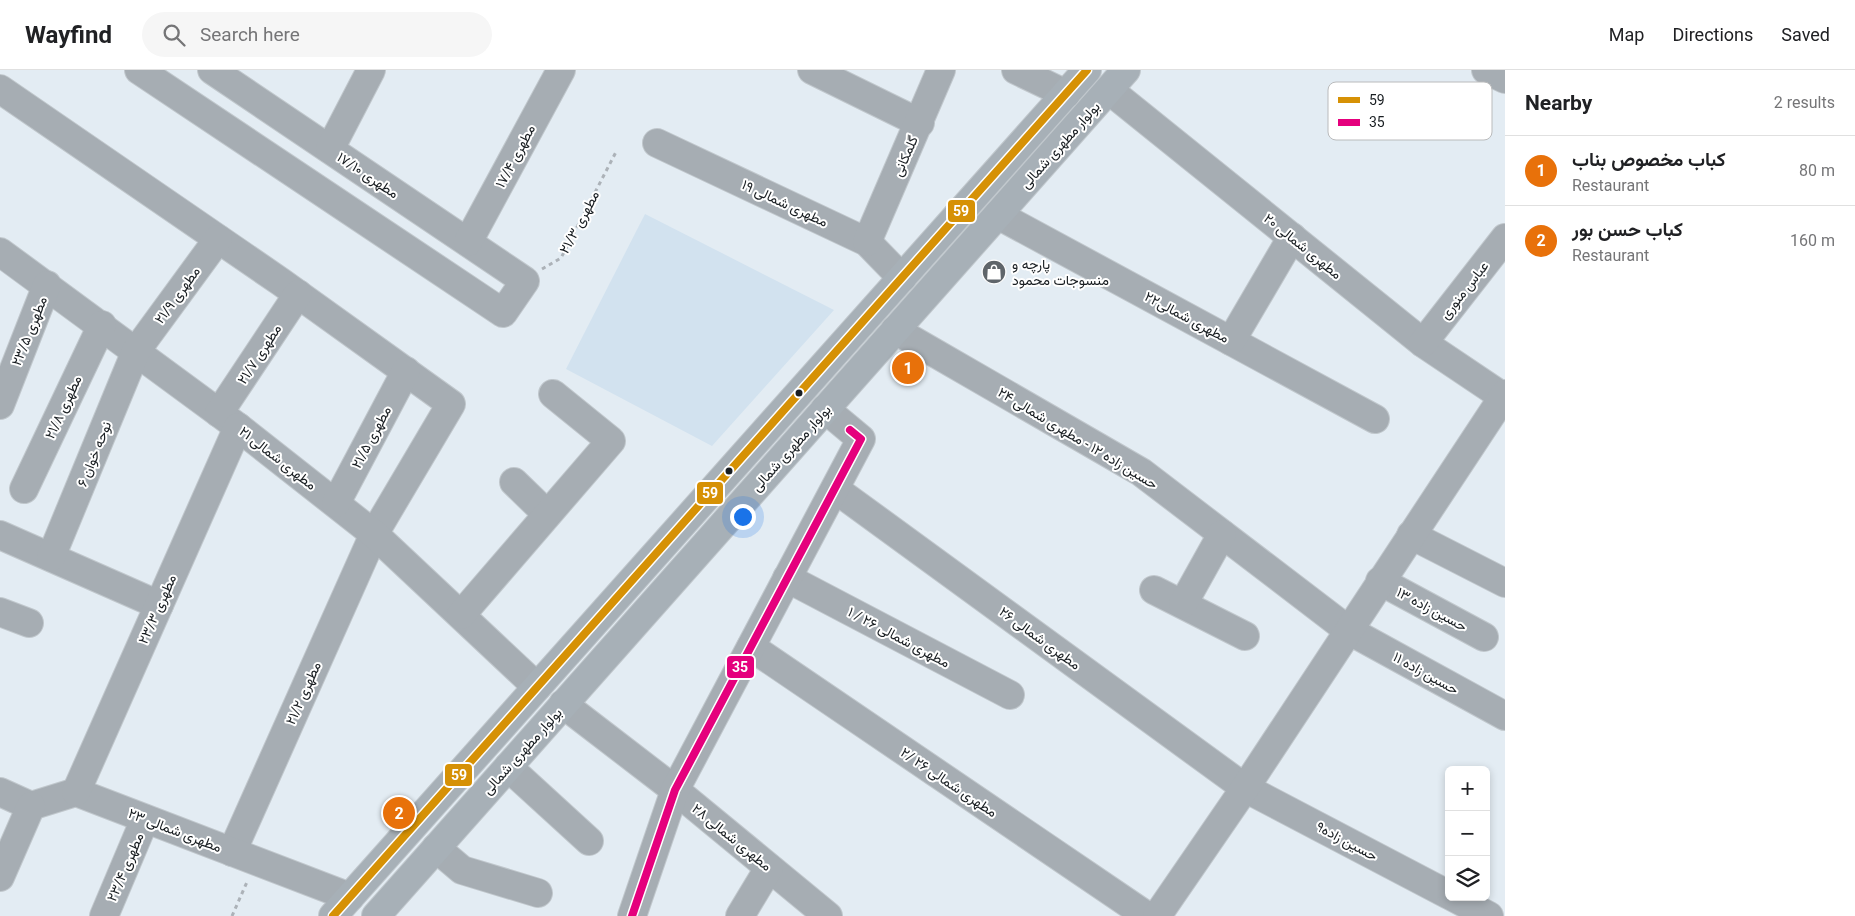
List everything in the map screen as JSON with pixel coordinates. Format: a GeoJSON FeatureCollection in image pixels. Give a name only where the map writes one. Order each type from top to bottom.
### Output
{"type":"FeatureCollection","features":[{"type":"Feature","properties":{"kind":"main road"},"geometry":{"type":"LineString","coordinates":[[341,907],[1087,70]]}},
{"type":"Feature","properties":{"kind":"main road","name":"بولوار مطهری شمالی"},"geometry":{"type":"LineString","coordinates":[[378,915],[1118,80]]}},
{"type":"Feature","properties":{"kind":"street"},"geometry":{"type":"LineString","coordinates":[[139,70],[503,313],[525,280]]}},
{"type":"Feature","properties":{"kind":"street","name":"مطهری ۱۷/۱۰"},"geometry":{"type":"LineString","coordinates":[[212,70],[525,280]]}},
{"type":"Feature","properties":{"kind":"street"},"geometry":{"type":"LineString","coordinates":[[330,149],[371,70]]}},
{"type":"Feature","properties":{"kind":"street","name":"مطهری ۱۷/۴"},"geometry":{"type":"LineString","coordinates":[[468,242],[561,70]]}},
{"type":"Feature","properties":{"kind":"street"},"geometry":{"type":"LineString","coordinates":[[812,70],[920,123]]}},
{"type":"Feature","properties":{"kind":"street","name":"گلمکانی"},"geometry":{"type":"LineString","coordinates":[[867,242],[920,123],[941,70]]}},
{"type":"Feature","properties":{"kind":"street"},"geometry":{"type":"LineString","coordinates":[[1016,70],[1066,94]]}},
{"type":"Feature","properties":{"kind":"street"},"geometry":{"type":"LineString","coordinates":[[1486,70],[1505,79]]}},
{"type":"Feature","properties":{"kind":"street","name":"مطهری شمالی ۲۰"},"geometry":{"type":"LineString","coordinates":[[1118,80],[1292,238],[1423,343],[1504,396]]}},
{"type":"Feature","properties":{"kind":"street"},"geometry":{"type":"LineString","coordinates":[[0,89],[298,294],[451,404],[374,534]]}},
{"type":"Feature","properties":{"kind":"street","name":"مطهری شمالی ۱۹"},"geometry":{"type":"LineString","coordinates":[[656,143],[867,242],[902,278]]}},
{"type":"Feature","properties":{"kind":"street","name":"مطهری شمالی۲۲"},"geometry":{"type":"LineString","coordinates":[[998,215],[1375,419]]}},
{"type":"Feature","properties":{"kind":"street"},"geometry":{"type":"LineString","coordinates":[[1231,341],[1292,238]]}},
{"type":"Feature","properties":{"kind":"street","name":"عباس منوری"},"geometry":{"type":"LineString","coordinates":[[1423,343],[1505,238]]}},
{"type":"Feature","properties":{"kind":"street","name":"مطهری ۲۱/۹"},"geometry":{"type":"LineString","coordinates":[[136,351],[218,239]]}},
{"type":"Feature","properties":{"kind":"street","name":"مطهری شمالی ۲۱"},"geometry":{"type":"LineString","coordinates":[[0,252],[102,325],[336,503],[374,534],[537,687]]}},
{"type":"Feature","properties":{"kind":"street","name":"مطهری ۲۳/۵"},"geometry":{"type":"LineString","coordinates":[[0,405],[47,285]]}},
{"type":"Feature","properties":{"kind":"street","name":"مطهری ۲۱/۷"},"geometry":{"type":"LineString","coordinates":[[229,420],[298,294]]}},
{"type":"Feature","properties":{"kind":"street","name":"مطهری ۲۱/۸"},"geometry":{"type":"LineString","coordinates":[[24,489],[102,325]]}},
{"type":"Feature","properties":{"kind":"street","name":"حسین زاده ۱۲ - مطهری شمالی ۲۴"},"geometry":{"type":"LineString","coordinates":[[896,330],[1141,472],[1348,630]]}},
{"type":"Feature","properties":{"kind":"street","name":"نوحه خوان ۶"},"geometry":{"type":"LineString","coordinates":[[51,557],[136,351]]}},
{"type":"Feature","properties":{"kind":"street","name":"مطهری ۲۱/۵"},"geometry":{"type":"LineString","coordinates":[[336,503],[406,371]]}},
{"type":"Feature","properties":{"kind":"street"},"geometry":{"type":"LineString","coordinates":[[461,615],[611,441],[553,394]]}},
{"type":"Feature","properties":{"kind":"street"},"geometry":{"type":"LineString","coordinates":[[1157,916],[1245,788],[1504,396]]}},
{"type":"Feature","properties":{"kind":"street"},"geometry":{"type":"LineString","coordinates":[[632,916],[675,790],[861,439],[826,409]]}},
{"type":"Feature","properties":{"kind":"street","name":"مطهری ۲۳/۳"},"geometry":{"type":"LineString","coordinates":[[76,792],[159,605],[229,420]]}},
{"type":"Feature","properties":{"kind":"street"},"geometry":{"type":"LineString","coordinates":[[514,482],[548,514]]}},
{"type":"Feature","properties":{"kind":"street","name":"مطهری شمالی ۲۶"},"geometry":{"type":"LineString","coordinates":[[835,489],[1245,788]]}},
{"type":"Feature","properties":{"kind":"street","name":"مطهری ۲۱/۲"},"geometry":{"type":"LineString","coordinates":[[244,857],[374,534]]}},
{"type":"Feature","properties":{"kind":"street"},"geometry":{"type":"LineString","coordinates":[[1183,604],[1222,534]]}},
{"type":"Feature","properties":{"kind":"street"},"geometry":{"type":"LineString","coordinates":[[0,535],[159,605]]}},
{"type":"Feature","properties":{"kind":"street"},"geometry":{"type":"LineString","coordinates":[[1411,536],[1505,583]]}},
{"type":"Feature","properties":{"kind":"street","name":"مطهری شمالی ۲۶ / ۱"},"geometry":{"type":"LineString","coordinates":[[787,578],[1010,695]]}},
{"type":"Feature","properties":{"kind":"street","name":"حسین زاده ۱۳"},"geometry":{"type":"LineString","coordinates":[[1380,581],[1484,637]]}},
{"type":"Feature","properties":{"kind":"street"},"geometry":{"type":"LineString","coordinates":[[1154,590],[1245,636]]}},
{"type":"Feature","properties":{"kind":"street"},"geometry":{"type":"LineString","coordinates":[[0,612],[29,623]]}},
{"type":"Feature","properties":{"kind":"street","name":"حسین زاده ۱۱"},"geometry":{"type":"LineString","coordinates":[[1348,630],[1505,716]]}},
{"type":"Feature","properties":{"kind":"street","name":"مطهری شمالی ۲۶ /۲"},"geometry":{"type":"LineString","coordinates":[[751,647],[1147,916]]}},
{"type":"Feature","properties":{"kind":"street","name":"مطهری شمالی ۲۸"},"geometry":{"type":"LineString","coordinates":[[564,704],[675,790],[828,916]]}},
{"type":"Feature","properties":{"kind":"street"},"geometry":{"type":"LineString","coordinates":[[508,768],[589,841]]}},
{"type":"Feature","properties":{"kind":"street","name":"حسین زاده۹"},"geometry":{"type":"LineString","coordinates":[[1245,788],[1445,893]]}},
{"type":"Feature","properties":{"kind":"street"},"geometry":{"type":"LineString","coordinates":[[0,792],[31,806],[76,792]]}},
{"type":"Feature","properties":{"kind":"street","name":"مطهری شمالی ۲۳"},"geometry":{"type":"LineString","coordinates":[[76,792],[244,857],[341,907]]}},
{"type":"Feature","properties":{"kind":"street"},"geometry":{"type":"LineString","coordinates":[[0,877],[31,806]]}},
{"type":"Feature","properties":{"kind":"street","name":"مطهری ۲۳/۴"},"geometry":{"type":"LineString","coordinates":[[104,916],[145,819]]}},
{"type":"Feature","properties":{"kind":"street"},"geometry":{"type":"LineString","coordinates":[[436,848],[462,870],[538,893]]}},
{"type":"Feature","properties":{"kind":"street"},"geometry":{"type":"LineString","coordinates":[[740,916],[769,868]]}},
{"type":"Feature","properties":{"kind":"street"},"geometry":{"type":"LineString","coordinates":[[1461,901],[1489,916]]}},
{"type":"Feature","properties":{"kind":"path","name":"مطهری ۲۱/۳"},"geometry":{"type":"LineString","coordinates":[[525,280],[561,258],[616,150]]}},
{"type":"Feature","properties":{"kind":"path"},"geometry":{"type":"LineString","coordinates":[[232,916],[244,857]]}},
{"type":"Feature","properties":{"kind":"shaded area"},"geometry":{"type":"Polygon","coordinates":[[[645,214],[834,310],[712,446],[566,369],[645,214]]]}},
{"type":"Feature","properties":{"kind":"transit line","name":"59"},"geometry":{"type":"LineString","coordinates":[[333,916],[1087,70]]}},
{"type":"Feature","properties":{"kind":"transit line","name":"35"},"geometry":{"type":"LineString","coordinates":[[632,916],[675,790],[861,439],[850,430]]}},
{"type":"Feature","properties":{"kind":"place","name":"پارچه و منسوجات محمود"},"geometry":{"type":"Point","coordinates":[994,272]}},
{"type":"Feature","properties":{"kind":"place","name":"كباب مخصوص بناب"},"geometry":{"type":"Point","coordinates":[908,368]}},
{"type":"Feature","properties":{"kind":"place","name":"كباب حسن بور"},"geometry":{"type":"Point","coordinates":[399,813]}}]}
